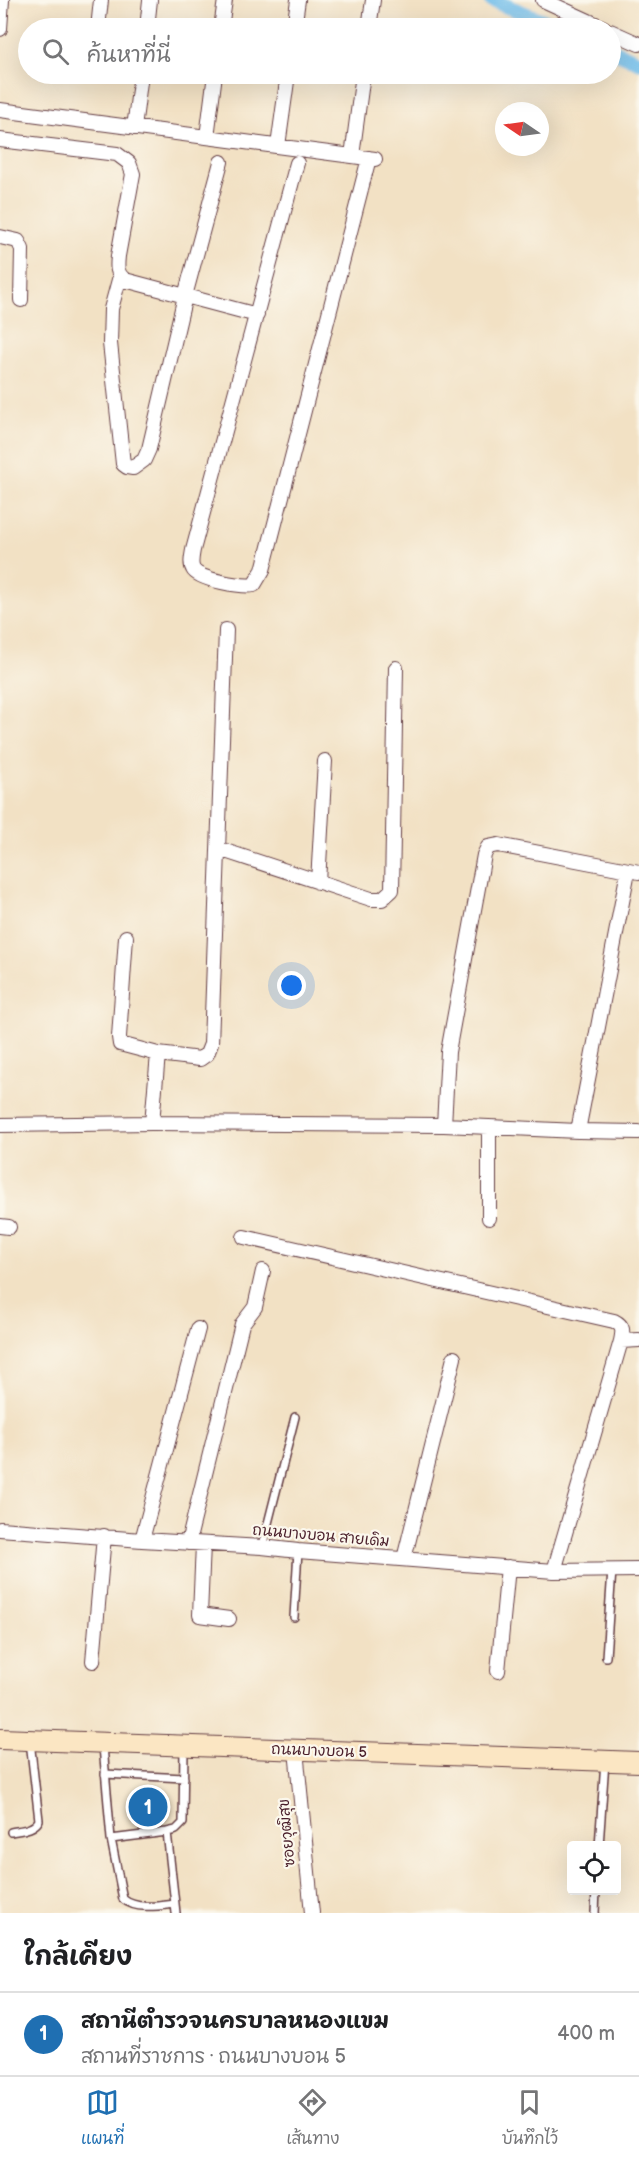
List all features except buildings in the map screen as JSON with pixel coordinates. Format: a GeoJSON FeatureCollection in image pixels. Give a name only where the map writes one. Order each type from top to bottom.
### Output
{"type":"FeatureCollection","features":[{"type":"Feature","properties":{"kind":"main road","name":"ถนนบางบอน 5"},"geometry":{"type":"LineString","coordinates":[[0,1739],[639,1762]]}},
{"type":"Feature","properties":{"kind":"street"},"geometry":{"type":"LineString","coordinates":[[0,29],[2,0]]}},
{"type":"Feature","properties":{"kind":"street"},"geometry":{"type":"LineString","coordinates":[[99,18],[101,0]]}},
{"type":"Feature","properties":{"kind":"street"},"geometry":{"type":"LineString","coordinates":[[148,18],[150,0]]}},
{"type":"Feature","properties":{"kind":"street"},"geometry":{"type":"LineString","coordinates":[[222,18],[225,0]]}},
{"type":"Feature","properties":{"kind":"street"},"geometry":{"type":"LineString","coordinates":[[295,18],[298,0]]}},
{"type":"Feature","properties":{"kind":"street"},"geometry":{"type":"LineString","coordinates":[[370,18],[373,0]]}},
{"type":"Feature","properties":{"kind":"street"},"geometry":{"type":"LineString","coordinates":[[543,0],[582,18]]}},
{"type":"Feature","properties":{"kind":"street"},"geometry":{"type":"LineString","coordinates":[[621,36],[639,45]]}},
{"type":"Feature","properties":{"kind":"street"},"geometry":{"type":"LineString","coordinates":[[134,128],[140,84]]}},
{"type":"Feature","properties":{"kind":"street"},"geometry":{"type":"LineString","coordinates":[[207,137],[214,84]]}},
{"type":"Feature","properties":{"kind":"street"},"geometry":{"type":"LineString","coordinates":[[278,146],[287,84]]}},
{"type":"Feature","properties":{"kind":"street"},"geometry":{"type":"LineString","coordinates":[[352,156],[362,84]]}},
{"type":"Feature","properties":{"kind":"street"},"geometry":{"type":"LineString","coordinates":[[0,110],[372,158],[263,570],[254,585],[247,586],[203,577],[193,569],[193,550],[297,163]]}},
{"type":"Feature","properties":{"kind":"street"},"geometry":{"type":"LineString","coordinates":[[0,140],[117,154],[129,163],[134,174],[116,267],[120,276],[125,280],[256,315]]}},
{"type":"Feature","properties":{"kind":"street"},"geometry":{"type":"LineString","coordinates":[[120,276],[111,309],[110,343],[122,457],[123,464],[127,467],[137,466],[144,460],[149,449],[221,162]]}},
{"type":"Feature","properties":{"kind":"street"},"geometry":{"type":"LineString","coordinates":[[0,237],[18,241],[22,249],[21,300]]}},
{"type":"Feature","properties":{"kind":"street"},"geometry":{"type":"LineString","coordinates":[[126,937],[118,1037],[120,1044],[158,1053],[200,1059],[207,1054],[211,1044],[226,630]]}},
{"type":"Feature","properties":{"kind":"street"},"geometry":{"type":"LineString","coordinates":[[219,849],[371,899],[382,898],[392,890],[396,668]]}},
{"type":"Feature","properties":{"kind":"street"},"geometry":{"type":"LineString","coordinates":[[318,882],[325,761]]}},
{"type":"Feature","properties":{"kind":"street"},"geometry":{"type":"LineString","coordinates":[[444,1125],[448,1053],[484,855],[488,847],[498,844],[634,872],[578,1131]]}},
{"type":"Feature","properties":{"kind":"street"},"geometry":{"type":"LineString","coordinates":[[152,1123],[158,1053]]}},
{"type":"Feature","properties":{"kind":"street"},"geometry":{"type":"LineString","coordinates":[[0,1125],[152,1123],[444,1125],[578,1131],[639,1131]]}},
{"type":"Feature","properties":{"kind":"street"},"geometry":{"type":"LineString","coordinates":[[489,1127],[489,1218]]}},
{"type":"Feature","properties":{"kind":"street"},"geometry":{"type":"LineString","coordinates":[[244,1237],[620,1324],[623,1330],[621,1341],[554,1570]]}},
{"type":"Feature","properties":{"kind":"street"},"geometry":{"type":"LineString","coordinates":[[188,1543],[242,1324],[255,1307],[263,1271]]}},
{"type":"Feature","properties":{"kind":"street"},"geometry":{"type":"LineString","coordinates":[[142,1540],[198,1329]]}},
{"type":"Feature","properties":{"kind":"street"},"geometry":{"type":"LineString","coordinates":[[621,1341],[639,1340]]}},
{"type":"Feature","properties":{"kind":"street"},"geometry":{"type":"LineString","coordinates":[[404,1559],[454,1358]]}},
{"type":"Feature","properties":{"kind":"street","name":"ถนนบางบอน สายเดิม"},"geometry":{"type":"LineString","coordinates":[[0,1529],[262,1546],[298,1551],[554,1570],[639,1570]]}},
{"type":"Feature","properties":{"kind":"street"},"geometry":{"type":"LineString","coordinates":[[93,1661],[104,1536]]}},
{"type":"Feature","properties":{"kind":"street"},"geometry":{"type":"LineString","coordinates":[[204,1544],[200,1615],[229,1619]]}},
{"type":"Feature","properties":{"kind":"street"},"geometry":{"type":"LineString","coordinates":[[498,1671],[508,1567]]}},
{"type":"Feature","properties":{"kind":"street","name":"ซอยวุฒิสุข"},"geometry":{"type":"LineString","coordinates":[[296,1750],[312,1913]]}},
{"type":"Feature","properties":{"kind":"lane"},"geometry":{"type":"LineString","coordinates":[[262,1546],[295,1417]]}},
{"type":"Feature","properties":{"kind":"lane"},"geometry":{"type":"LineString","coordinates":[[294,1617],[298,1551]]}},
{"type":"Feature","properties":{"kind":"lane"},"geometry":{"type":"LineString","coordinates":[[606,1657],[612,1570]]}},
{"type":"Feature","properties":{"kind":"lane"},"geometry":{"type":"LineString","coordinates":[[11,1832],[30,1828],[39,1820],[30,1741]]}},
{"type":"Feature","properties":{"kind":"lane"},"geometry":{"type":"LineString","coordinates":[[103,1743],[111,1839],[123,1899],[128,1904],[158,1910],[175,1904]]}},
{"type":"Feature","properties":{"kind":"lane"},"geometry":{"type":"LineString","coordinates":[[111,1839],[176,1830],[183,1823],[184,1746]]}},
{"type":"Feature","properties":{"kind":"lane"},"geometry":{"type":"LineString","coordinates":[[599,1841],[604,1761]]}},
{"type":"Feature","properties":{"kind":"lane"},"geometry":{"type":"LineString","coordinates":[[105,1774],[184,1778]]}},
{"type":"Feature","properties":{"kind":"lane"},"geometry":{"type":"LineString","coordinates":[[167,1832],[176,1913]]}},
{"type":"Feature","properties":{"kind":"lane"},"geometry":{"type":"LineString","coordinates":[[595,1913],[596,1895]]}},
{"type":"Feature","properties":{"kind":"waterway"},"geometry":{"type":"LineString","coordinates":[[491,0],[536,18]]}},
{"type":"Feature","properties":{"kind":"waterway"},"geometry":{"type":"LineString","coordinates":[[621,54],[639,62]]}},
{"type":"Feature","properties":{"kind":"place","name":"สถานีตำรวจนครบาลหนองแขม"},"geometry":{"type":"Point","coordinates":[148,1807]}}]}
